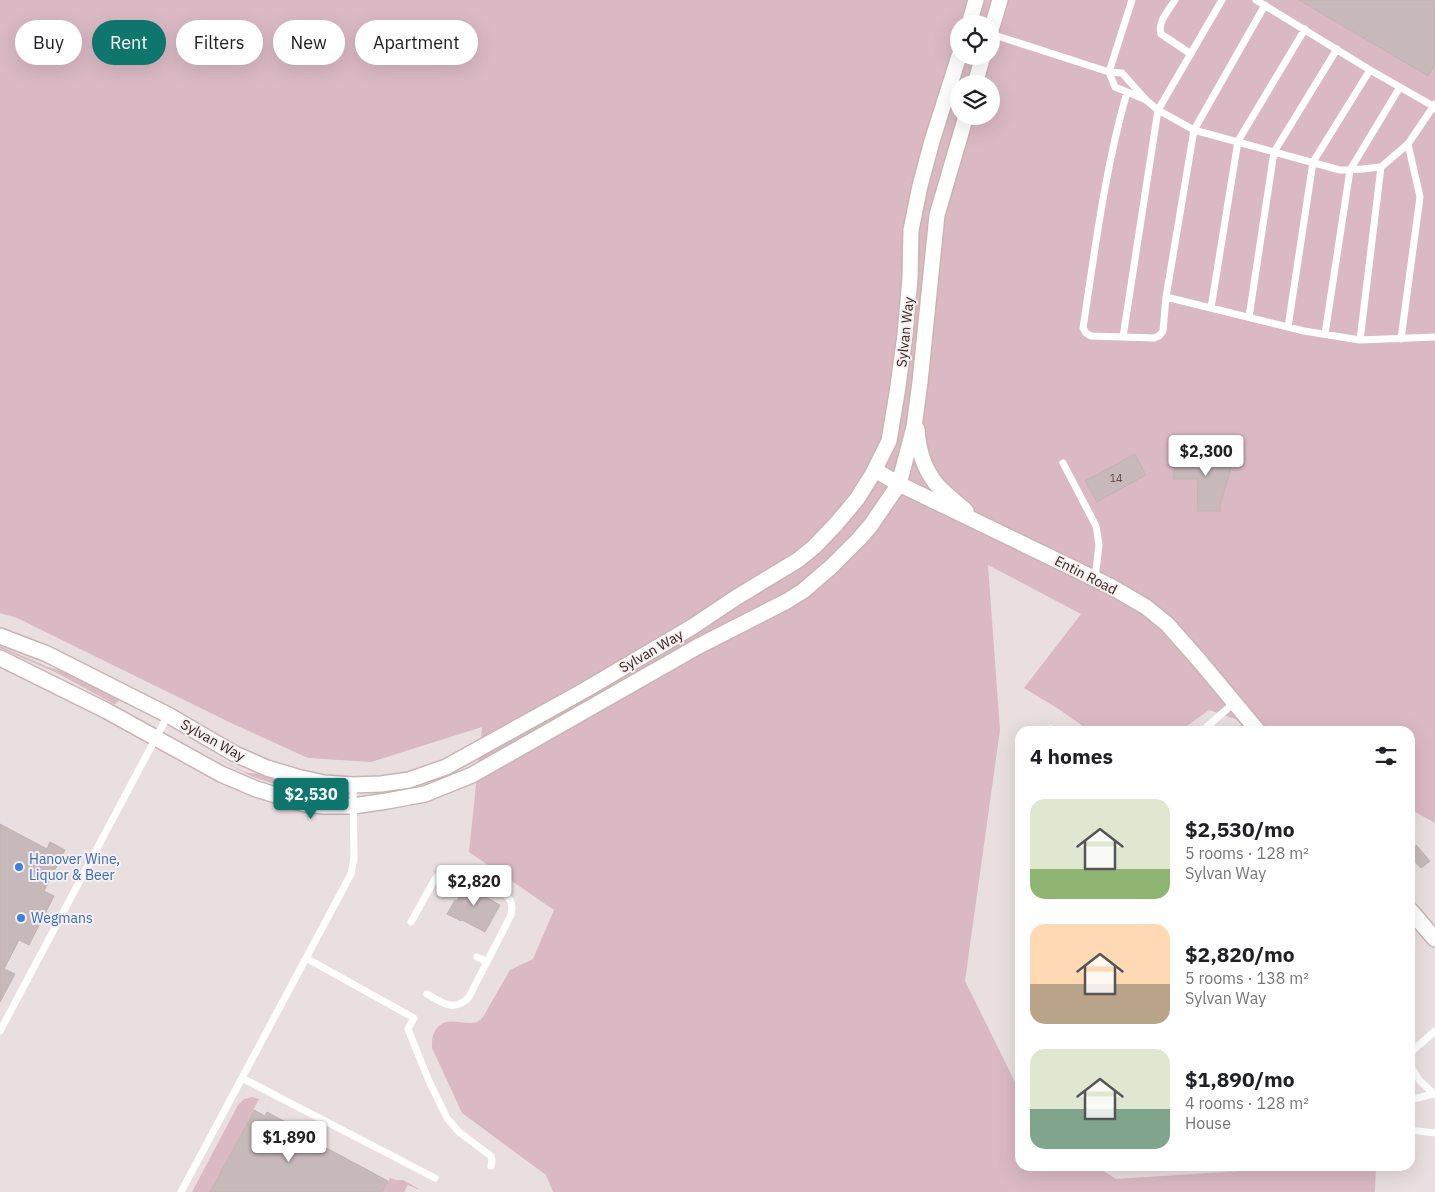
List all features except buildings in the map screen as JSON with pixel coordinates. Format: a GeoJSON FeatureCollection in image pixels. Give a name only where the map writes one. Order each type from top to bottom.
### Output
{"type":"FeatureCollection","features":[{"type":"Feature","properties":{"kind":"street"},"geometry":{"type":"LineString","coordinates":[[972,15],[976,0]]}},
{"type":"Feature","properties":{"kind":"street"},"geometry":{"type":"LineString","coordinates":[[996,15],[1000,0]]}},
{"type":"Feature","properties":{"kind":"street","name":"Sylvan Way"},"geometry":{"type":"LineString","coordinates":[[0,636],[47,654],[168,715],[235,754],[267,768],[324,783],[353,785],[409,780],[446,767],[692,627],[798,560],[814,547],[857,499],[875,470],[888,441],[897,393],[909,297],[912,230],[920,186],[956,65]]}},
{"type":"Feature","properties":{"kind":"street","name":"Sylvan Way"},"geometry":{"type":"LineString","coordinates":[[0,658],[107,711],[221,774],[256,789],[305,804],[353,806],[425,794],[472,775],[697,647],[787,601],[803,591],[832,566],[872,525],[899,484],[916,413],[936,215],[963,125]]}},
{"type":"Feature","properties":{"kind":"street"},"geometry":{"type":"LineString","coordinates":[[916,413],[917,440],[920,455],[934,482],[978,522]]}},
{"type":"Feature","properties":{"kind":"street","name":"Entin Road"},"geometry":{"type":"LineString","coordinates":[[875,470],[899,484],[1095,578],[1146,607],[1167,624],[1254,726]]}},
{"type":"Feature","properties":{"kind":"street"},"geometry":{"type":"LineString","coordinates":[[570,698],[580,714]]}},
{"type":"Feature","properties":{"kind":"street"},"geometry":{"type":"LineString","coordinates":[[1415,917],[1435,939]]}},
{"type":"Feature","properties":{"kind":"lane"},"geometry":{"type":"LineString","coordinates":[[1132,0],[1109,72],[1115,87],[1146,100]]}},
{"type":"Feature","properties":{"kind":"lane"},"geometry":{"type":"LineString","coordinates":[[1175,0],[1161,23],[1161,34],[1191,54]]}},
{"type":"Feature","properties":{"kind":"lane"},"geometry":{"type":"LineString","coordinates":[[1123,337],[1158,110],[1222,0]]}},
{"type":"Feature","properties":{"kind":"lane"},"geometry":{"type":"LineString","coordinates":[[1000,37],[1109,72],[1122,73],[1146,100],[1158,110],[1194,130],[1340,170],[1381,167],[1408,144],[1434,107],[1256,0]]}},
{"type":"Feature","properties":{"kind":"lane"},"geometry":{"type":"LineString","coordinates":[[1127,92],[1117,129],[1103,197],[1083,328],[1091,336],[1154,338],[1163,331],[1166,297],[1194,130],[1265,5]]}},
{"type":"Feature","properties":{"kind":"lane"},"geometry":{"type":"LineString","coordinates":[[1211,308],[1238,141],[1305,29]]}},
{"type":"Feature","properties":{"kind":"lane"},"geometry":{"type":"LineString","coordinates":[[1249,317],[1274,152],[1338,49]]}},
{"type":"Feature","properties":{"kind":"lane"},"geometry":{"type":"LineString","coordinates":[[1288,327],[1313,162],[1370,70]]}},
{"type":"Feature","properties":{"kind":"lane"},"geometry":{"type":"LineString","coordinates":[[1325,334],[1350,170],[1400,87]]}},
{"type":"Feature","properties":{"kind":"lane"},"geometry":{"type":"LineString","coordinates":[[1401,339],[1420,197],[1408,144]]}},
{"type":"Feature","properties":{"kind":"lane"},"geometry":{"type":"LineString","coordinates":[[1360,340],[1381,167]]}},
{"type":"Feature","properties":{"kind":"lane"},"geometry":{"type":"LineString","coordinates":[[1166,297],[1288,327],[1360,340],[1435,338]]}},
{"type":"Feature","properties":{"kind":"lane"},"geometry":{"type":"LineString","coordinates":[[1063,463],[1096,526],[1099,545],[1095,578]]}},
{"type":"Feature","properties":{"kind":"lane"},"geometry":{"type":"LineString","coordinates":[[1208,726],[1234,703]]}},
{"type":"Feature","properties":{"kind":"lane"},"geometry":{"type":"LineString","coordinates":[[0,1031],[168,715]]}},
{"type":"Feature","properties":{"kind":"lane"},"geometry":{"type":"LineString","coordinates":[[181,1192],[352,874],[354,858],[353,785]]}},
{"type":"Feature","properties":{"kind":"lane"},"geometry":{"type":"LineString","coordinates":[[412,922],[439,874],[448,869],[454,868],[463,871],[503,892],[511,902],[511,915],[469,997],[464,1003],[450,1005],[442,1003],[427,994]]}},
{"type":"Feature","properties":{"kind":"lane"},"geometry":{"type":"LineString","coordinates":[[477,957],[486,961]]}},
{"type":"Feature","properties":{"kind":"lane"},"geometry":{"type":"LineString","coordinates":[[306,958],[414,1018],[408,1029],[429,1080],[448,1118],[458,1132],[491,1156],[492,1166]]}},
{"type":"Feature","properties":{"kind":"lane"},"geometry":{"type":"LineString","coordinates":[[1415,1048],[1435,1031]]}},
{"type":"Feature","properties":{"kind":"lane"},"geometry":{"type":"LineString","coordinates":[[1415,1073],[1420,1081],[1434,1094]]}},
{"type":"Feature","properties":{"kind":"lane"},"geometry":{"type":"LineString","coordinates":[[242,1078],[435,1178]]}},
{"type":"Feature","properties":{"kind":"lane"},"geometry":{"type":"LineString","coordinates":[[1415,1099],[1434,1094]]}},
{"type":"Feature","properties":{"kind":"lane"},"geometry":{"type":"LineString","coordinates":[[1415,1131],[1435,1133]]}},
{"type":"Feature","properties":{"kind":"shaded area"},"geometry":{"type":"Polygon","coordinates":[[[0,0],[1435,0],[1435,823],[1415,812],[1415,726],[1255,726],[1209,710],[1187,726],[1083,726],[1024,688],[1081,614],[988,565],[1000,730],[965,981],[1015,1082],[1015,1171],[1104,1171],[1116,1179],[1240,1171],[1376,1171],[1375,1192],[553,1192],[546,1175],[462,1113],[432,1048],[434,1033],[443,1023],[452,1021],[472,1023],[477,1022],[483,1017],[510,970],[533,959],[554,910],[469,852],[482,727],[371,762],[308,758],[231,723],[17,618],[0,613],[0,0]]]}},
{"type":"Feature","properties":{"kind":"shaded area"},"geometry":{"type":"Polygon","coordinates":[[[0,646],[48,667],[70,673],[119,698],[119,701],[114,704],[57,673],[0,648],[0,646]]]}},
{"type":"Feature","properties":{"kind":"shaded area"},"geometry":{"type":"Polygon","coordinates":[[[190,744],[243,771],[273,775],[322,789],[324,792],[322,794],[284,787],[253,777],[190,744]]]}},
{"type":"Feature","properties":{"kind":"shaded area"},"geometry":{"type":"Polygon","coordinates":[[[252,1097],[259,1099],[210,1192],[192,1192],[238,1105],[244,1099],[252,1097]]]}},
{"type":"Feature","properties":{"kind":"shaded area"},"geometry":{"type":"Polygon","coordinates":[[[390,1178],[403,1180],[419,1189],[408,1185],[404,1192],[382,1192],[390,1178]]]}},
{"type":"Feature","properties":{"kind":"place","name":"Hanover Wine, Liquor & Beer"},"geometry":{"type":"Point","coordinates":[19,867]}},
{"type":"Feature","properties":{"kind":"place","name":"Wegmans"},"geometry":{"type":"Point","coordinates":[21,918]}}]}
